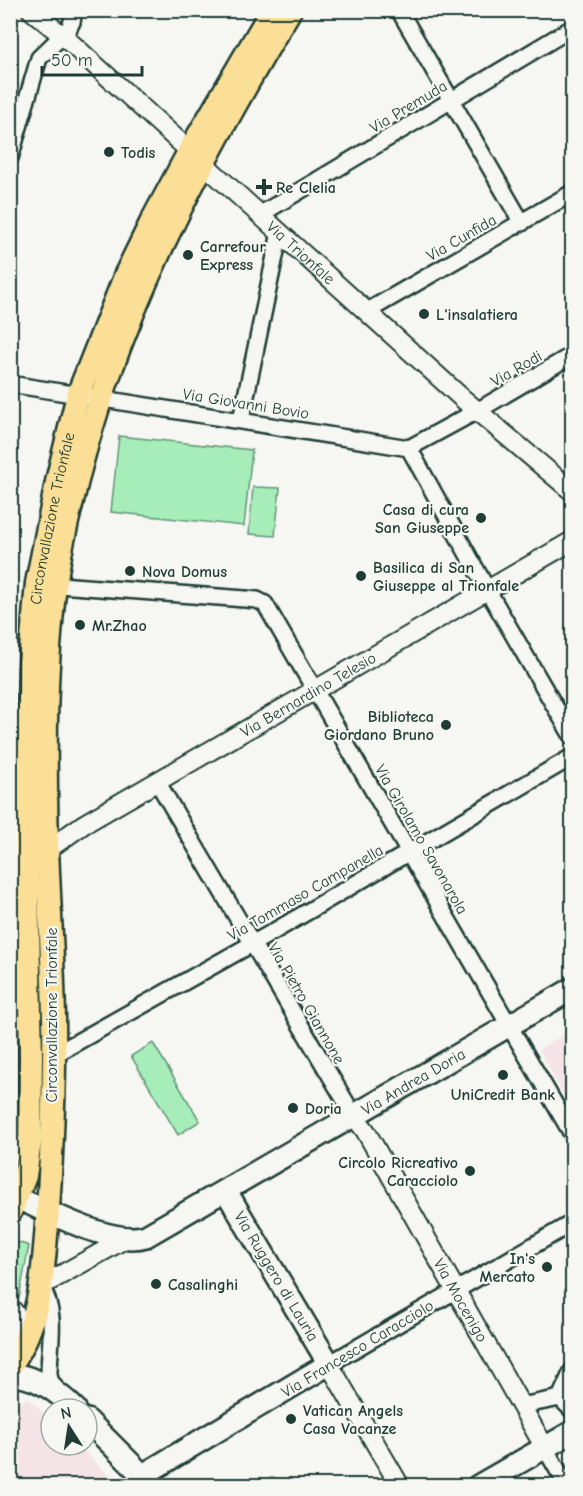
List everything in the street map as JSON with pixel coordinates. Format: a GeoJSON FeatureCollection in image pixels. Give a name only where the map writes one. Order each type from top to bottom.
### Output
{"type":"FeatureCollection","features":[{"type":"Feature","properties":{"kind":"main road"},"geometry":{"type":"LineString","coordinates":[[197,157],[272,10]]}},
{"type":"Feature","properties":{"kind":"main road"},"geometry":{"type":"LineString","coordinates":[[197,157],[238,100],[290,10]]}},
{"type":"Feature","properties":{"kind":"main road","name":"Circonvallazione Trionfale"},"geometry":{"type":"LineString","coordinates":[[13,1202],[25,1176],[20,1146],[31,1054],[18,869],[47,695],[46,584],[58,477],[89,396],[126,274],[151,223],[197,157]]}},
{"type":"Feature","properties":{"kind":"main road","name":"Circonvallazione Trionfale"},"geometry":{"type":"LineString","coordinates":[[10,1366],[24,1343],[41,1286],[54,1055],[47,850],[28,803]]}},
{"type":"Feature","properties":{"kind":"main road","name":"Via Andrea Doria"},"geometry":{"type":"LineString","coordinates":[[126,1239],[150,1234],[573,989]]}},
{"type":"Feature","properties":{"kind":"main road","name":"Via Ruggero di Lauria"},"geometry":{"type":"LineString","coordinates":[[226,1191],[329,1364]]}},
{"type":"Feature","properties":{"kind":"main road"},"geometry":{"type":"LineString","coordinates":[[13,1202],[47,1211],[93,1230],[126,1239]]}},
{"type":"Feature","properties":{"kind":"main road","name":"Via Francesco Caracciolo"},"geometry":{"type":"LineString","coordinates":[[148,1480],[329,1364]]}},
{"type":"Feature","properties":{"kind":"main road"},"geometry":{"type":"LineString","coordinates":[[10,1375],[26,1377],[58,1392],[63,1397]]}},
{"type":"Feature","properties":{"kind":"main road"},"geometry":{"type":"LineString","coordinates":[[99,1432],[148,1480]]}},
{"type":"Feature","properties":{"kind":"main road"},"geometry":{"type":"LineString","coordinates":[[478,1485],[573,1432]]}},
{"type":"Feature","properties":{"kind":"street","name":"Via Trionfale"},"geometry":{"type":"LineString","coordinates":[[31,10],[261,214],[477,411],[573,491]]}},
{"type":"Feature","properties":{"kind":"street"},"geometry":{"type":"LineString","coordinates":[[10,158],[39,58],[71,26],[74,10]]}},
{"type":"Feature","properties":{"kind":"street"},"geometry":{"type":"LineString","coordinates":[[399,10],[522,223]]}},
{"type":"Feature","properties":{"kind":"street","name":"Via Premuda"},"geometry":{"type":"LineString","coordinates":[[261,214],[573,28]]}},
{"type":"Feature","properties":{"kind":"street","name":"Via Cunfida"},"geometry":{"type":"LineString","coordinates":[[366,312],[573,193]]}},
{"type":"Feature","properties":{"kind":"street"},"geometry":{"type":"LineString","coordinates":[[241,420],[280,232]]}},
{"type":"Feature","properties":{"kind":"street","name":"Via Rodi"},"geometry":{"type":"LineString","coordinates":[[408,448],[573,355]]}},
{"type":"Feature","properties":{"kind":"street","name":"Via Giovanni Bovio"},"geometry":{"type":"LineString","coordinates":[[10,384],[408,448]]}},
{"type":"Feature","properties":{"kind":"street"},"geometry":{"type":"LineString","coordinates":[[408,448],[573,736]]}},
{"type":"Feature","properties":{"kind":"street","name":"Via Bernardino Telesio"},"geometry":{"type":"LineString","coordinates":[[47,850],[77,829],[573,541]]}},
{"type":"Feature","properties":{"kind":"street","name":"Via Girolamo Savonarola"},"geometry":{"type":"LineString","coordinates":[[46,584],[245,599],[262,602],[268,608],[573,1134]]}},
{"type":"Feature","properties":{"kind":"street","name":"Via Tommaso Campanella"},"geometry":{"type":"LineString","coordinates":[[54,1055],[252,944],[573,757]]}},
{"type":"Feature","properties":{"kind":"street","name":"Via Pietro Giannone"},"geometry":{"type":"LineString","coordinates":[[158,783],[354,1116]]}},
{"type":"Feature","properties":{"kind":"street"},"geometry":{"type":"LineString","coordinates":[[18,869],[47,850]]}},
{"type":"Feature","properties":{"kind":"street","name":"Via Mocenigo"},"geometry":{"type":"LineString","coordinates":[[354,1116],[365,1130],[567,1485]]}},
{"type":"Feature","properties":{"kind":"street","name":"Via Francesco Caracciolo"},"geometry":{"type":"LineString","coordinates":[[329,1364],[573,1223]]}},
{"type":"Feature","properties":{"kind":"street"},"geometry":{"type":"LineString","coordinates":[[58,1392],[49,1374],[51,1311],[49,1299],[41,1286],[126,1239]]}},
{"type":"Feature","properties":{"kind":"street"},"geometry":{"type":"LineString","coordinates":[[10,1307],[18,1317],[24,1343]]}},
{"type":"Feature","properties":{"kind":"street","name":"Via Ruggero di Lauria"},"geometry":{"type":"LineString","coordinates":[[329,1364],[400,1485]]}},
{"type":"Feature","properties":{"kind":"street"},"geometry":{"type":"LineString","coordinates":[[560,1398],[573,1371]]}},
{"type":"Feature","properties":{"kind":"street"},"geometry":{"type":"LineString","coordinates":[[521,1406],[560,1398]]}},
{"type":"Feature","properties":{"kind":"street"},"geometry":{"type":"LineString","coordinates":[[560,1398],[573,1410]]}},
{"type":"Feature","properties":{"kind":"shaded area"},"geometry":{"type":"Polygon","coordinates":[[[572,1030],[572,1111],[539,1049],[572,1030]]]}},
{"type":"Feature","properties":{"kind":"shaded area"},"geometry":{"type":"Polygon","coordinates":[[[27,1398],[39,1409],[39,1457],[90,1457],[119,1485],[11,1485],[11,1408],[27,1398]]]}},
{"type":"Feature","properties":{"kind":"green space"},"geometry":{"type":"Polygon","coordinates":[[[119,436],[252,450],[244,526],[111,512],[119,436]]]}},
{"type":"Feature","properties":{"kind":"green space"},"geometry":{"type":"Polygon","coordinates":[[[253,487],[280,488],[275,536],[249,534],[253,487]]]}},
{"type":"Feature","properties":{"kind":"green space"},"geometry":{"type":"Polygon","coordinates":[[[153,1043],[200,1121],[178,1135],[131,1056],[153,1043]]]}},
{"type":"Feature","properties":{"kind":"green space"},"geometry":{"type":"Polygon","coordinates":[[[15,1241],[29,1246],[19,1298],[11,1293],[11,1248],[15,1241]]]}},
{"type":"Feature","properties":{"kind":"place","name":"Todis"},"geometry":{"type":"Point","coordinates":[109,152]}},
{"type":"Feature","properties":{"kind":"place","name":"Re Clelia"},"geometry":{"type":"Point","coordinates":[264,187]}},
{"type":"Feature","properties":{"kind":"place","name":"Carrefour Express"},"geometry":{"type":"Point","coordinates":[188,255]}},
{"type":"Feature","properties":{"kind":"place","name":"L'insalatiera"},"geometry":{"type":"Point","coordinates":[424,314]}},
{"type":"Feature","properties":{"kind":"place","name":"Casa di cura San Giuseppe"},"geometry":{"type":"Point","coordinates":[481,518]}},
{"type":"Feature","properties":{"kind":"place","name":"Nova Domus"},"geometry":{"type":"Point","coordinates":[130,571]}},
{"type":"Feature","properties":{"kind":"place","name":"Basilica di San Giuseppe al Trionfale"},"geometry":{"type":"Point","coordinates":[361,576]}},
{"type":"Feature","properties":{"kind":"place","name":"Mr.Zhao"},"geometry":{"type":"Point","coordinates":[80,625]}},
{"type":"Feature","properties":{"kind":"place","name":"Biblioteca Giordano Bruno"},"geometry":{"type":"Point","coordinates":[446,725]}},
{"type":"Feature","properties":{"kind":"place","name":"UniCredit Bank"},"geometry":{"type":"Point","coordinates":[503,1075]}},
{"type":"Feature","properties":{"kind":"place","name":"Doria"},"geometry":{"type":"Point","coordinates":[293,1108]}},
{"type":"Feature","properties":{"kind":"place","name":"Circolo Ricreativo Caracciolo"},"geometry":{"type":"Point","coordinates":[470,1171]}},
{"type":"Feature","properties":{"kind":"place","name":"In's Mercato"},"geometry":{"type":"Point","coordinates":[547,1267]}},
{"type":"Feature","properties":{"kind":"place","name":"Casalinghi"},"geometry":{"type":"Point","coordinates":[156,1284]}},
{"type":"Feature","properties":{"kind":"place","name":"Vatican Angels Casa Vacanze"},"geometry":{"type":"Point","coordinates":[291,1419]}}]}
